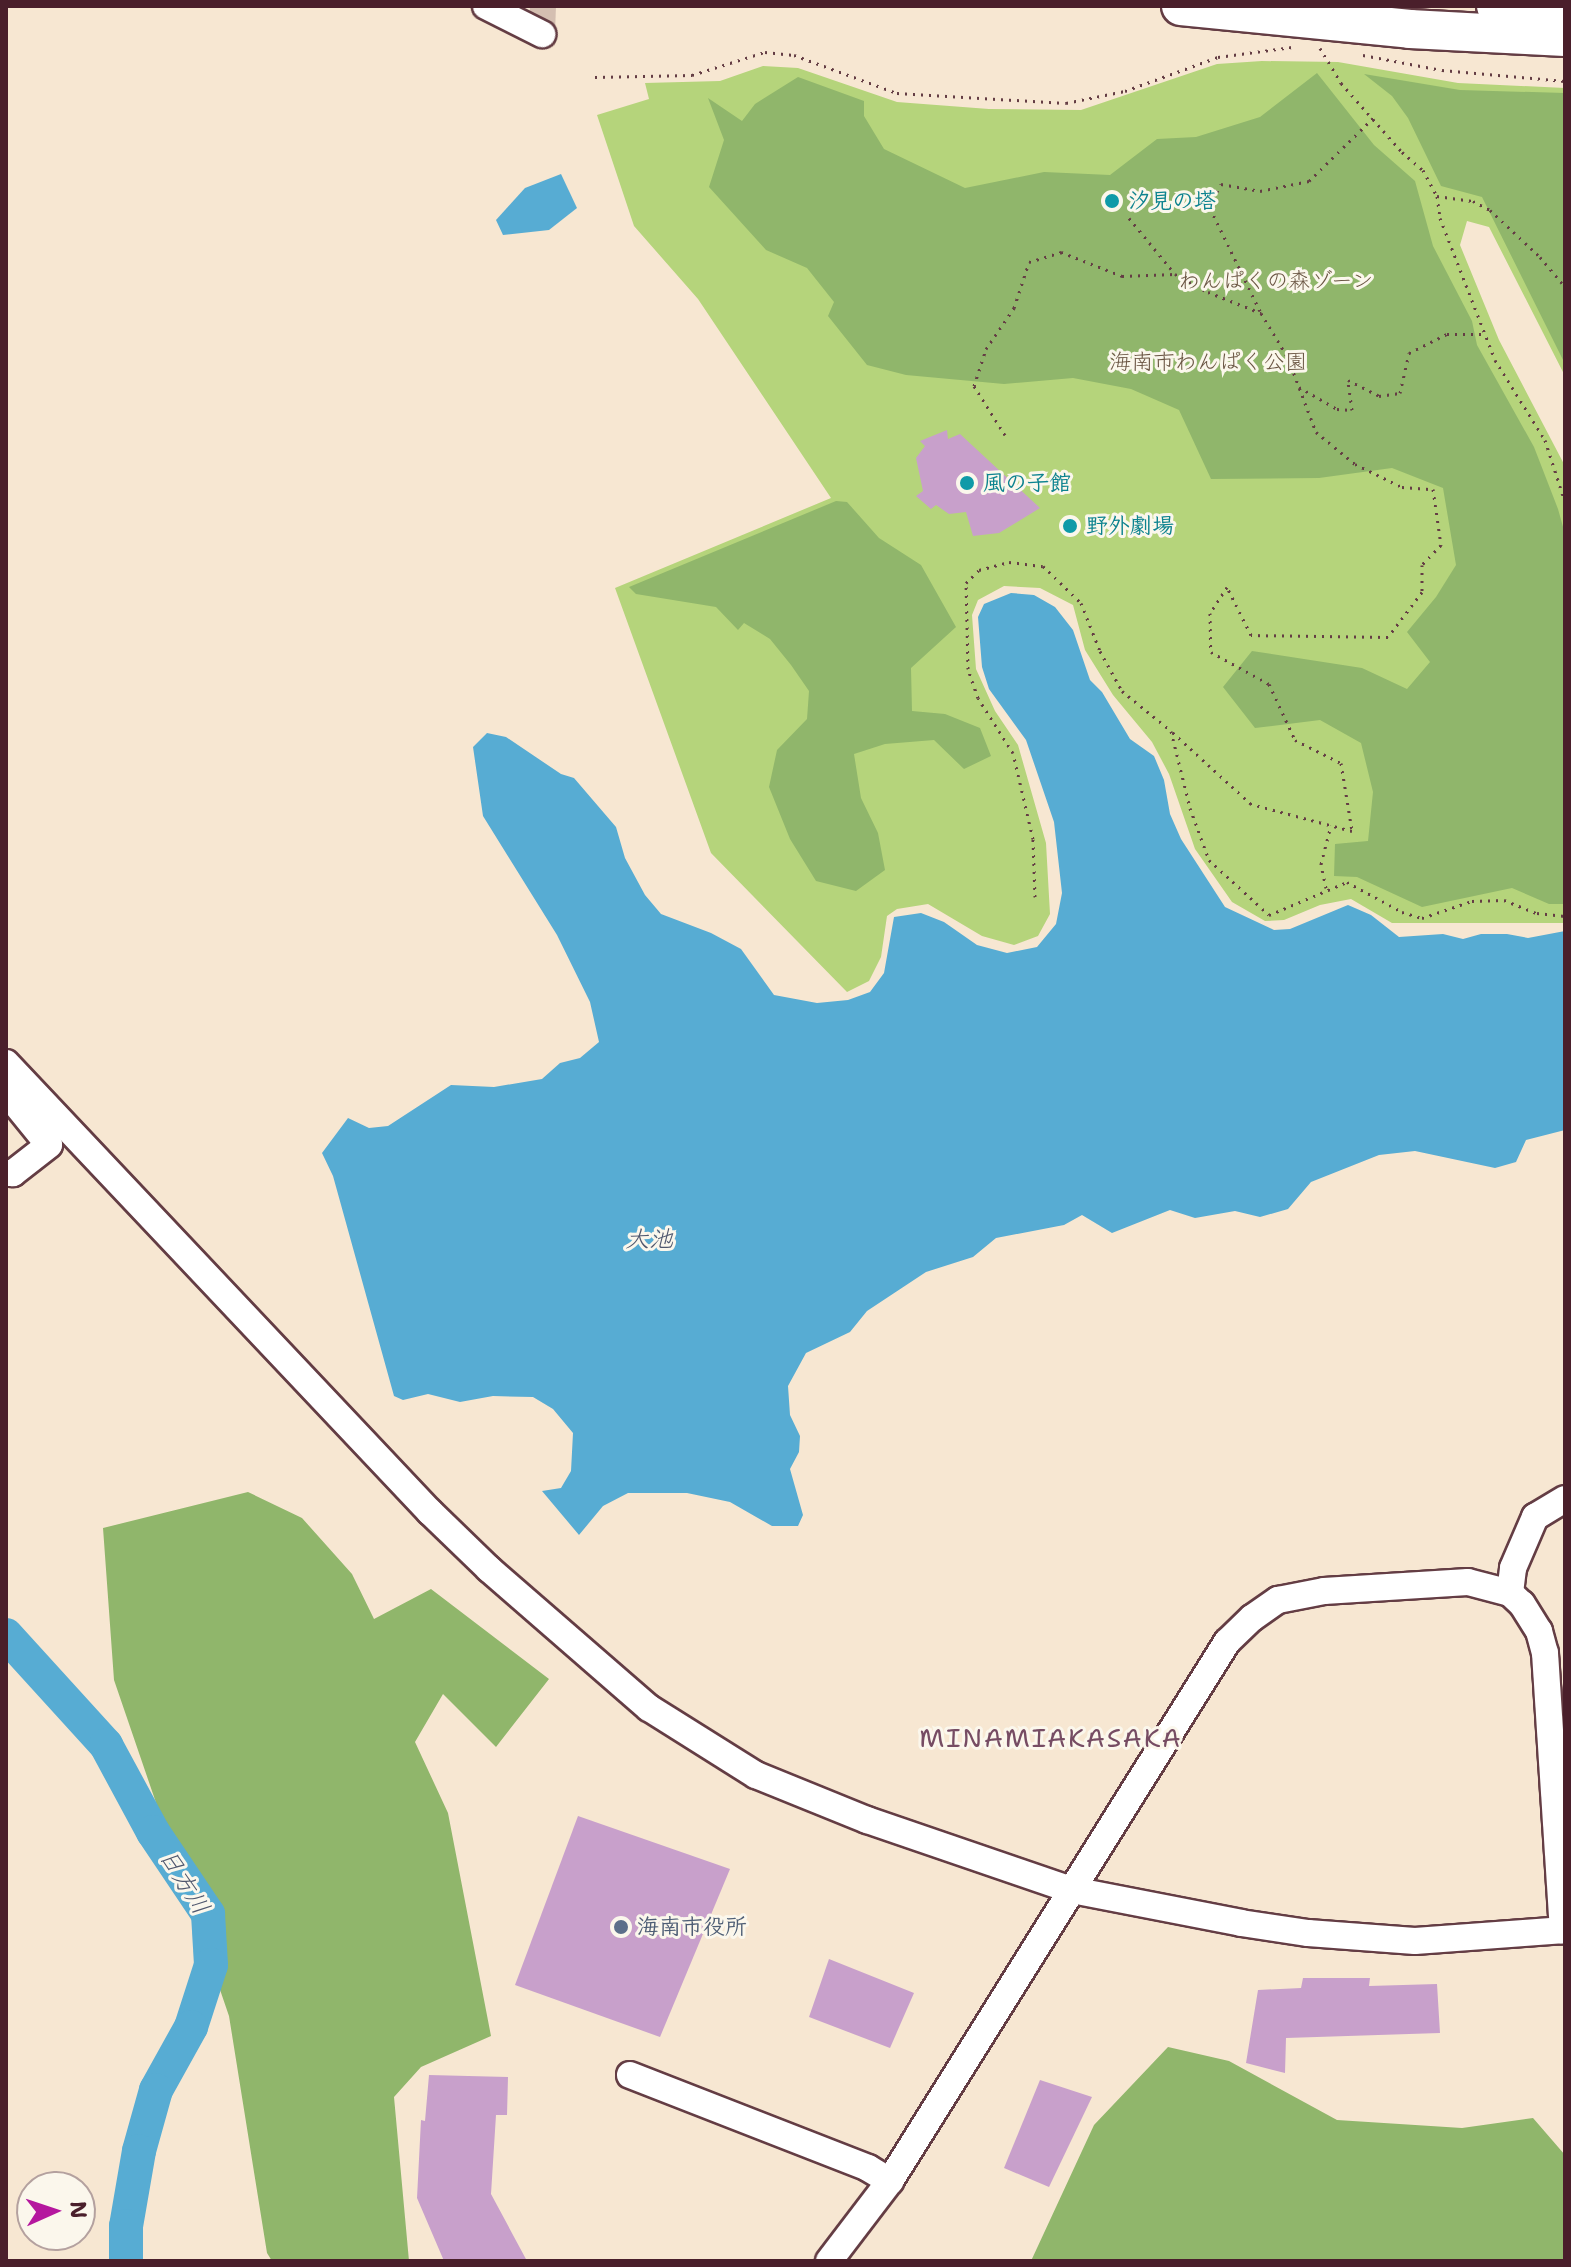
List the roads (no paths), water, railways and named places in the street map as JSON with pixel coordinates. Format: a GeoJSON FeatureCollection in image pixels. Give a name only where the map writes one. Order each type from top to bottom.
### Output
{"type":"FeatureCollection","features":[{"type":"Feature","properties":{"kind":"highway"},"geometry":{"type":"LineString","coordinates":[[1156,6],[1410,29],[1565,37]]}},
{"type":"Feature","properties":{"kind":"highway"},"geometry":{"type":"LineString","coordinates":[[1496,6],[1565,8]]}},
{"type":"Feature","properties":{"kind":"street"},"geometry":{"type":"LineString","coordinates":[[486,6],[542,34]]}},
{"type":"Feature","properties":{"kind":"street"},"geometry":{"type":"LineString","coordinates":[[7,1065],[430,1512],[489,1569],[649,1708],[756,1775],[867,1820],[1072,1890],[1308,1933],[1415,1941],[1564,1930],[1545,1653],[1539,1631],[1522,1604],[1510,1593],[1468,1582],[1324,1591],[1278,1600],[1252,1618],[1227,1642],[1072,1890],[890,2181],[829,2261]]}},
{"type":"Feature","properties":{"kind":"street"},"geometry":{"type":"LineString","coordinates":[[6,1092],[49,1145],[13,1173],[6,1173]]}},
{"type":"Feature","properties":{"kind":"street"},"geometry":{"type":"LineString","coordinates":[[1510,1593],[1513,1568],[1535,1517],[1565,1499]]}},
{"type":"Feature","properties":{"kind":"street"},"geometry":{"type":"LineString","coordinates":[[630,2075],[868,2168],[890,2181]]}},
{"type":"Feature","properties":{"kind":"water"},"geometry":{"type":"Polygon","coordinates":[[[561,174],[577,208],[549,230],[503,235],[496,220],[525,188],[561,174]]]}},
{"type":"Feature","properties":{"kind":"water","name":"大池"},"geometry":{"type":"Polygon","coordinates":[[[1011,593],[1034,595],[1055,607],[1073,630],[1090,680],[1102,692],[1130,739],[1154,756],[1164,780],[1170,814],[1181,839],[1225,907],[1274,930],[1290,929],[1348,905],[1371,915],[1399,937],[1443,934],[1463,939],[1481,934],[1507,934],[1528,938],[1565,931],[1565,1130],[1526,1140],[1516,1162],[1495,1168],[1415,1151],[1379,1155],[1311,1182],[1288,1209],[1260,1217],[1235,1211],[1195,1218],[1170,1210],[1112,1233],[1082,1215],[1064,1225],[996,1238],[973,1257],[926,1272],[867,1311],[850,1332],[806,1353],[788,1386],[790,1415],[800,1436],[799,1452],[790,1469],[803,1515],[798,1526],[772,1526],[730,1502],[687,1493],[628,1493],[603,1506],[579,1535],[542,1491],[561,1488],[571,1471],[573,1433],[553,1409],[533,1397],[493,1396],[460,1402],[428,1394],[403,1400],[394,1396],[333,1176],[322,1153],[348,1118],[369,1128],[388,1126],[451,1085],[494,1087],[542,1079],[560,1063],[580,1058],[599,1042],[590,1002],[557,935],[483,816],[473,747],[487,733],[506,737],[561,774],[574,778],[616,827],[625,858],[645,895],[661,914],[711,933],[741,949],[774,995],[817,1003],[848,1000],[870,992],[884,973],[894,917],[921,913],[944,922],[977,945],[1007,953],[1037,947],[1056,924],[1062,893],[1054,822],[1026,740],[989,689],[982,667],[978,617],[984,604],[1011,593]]]}},
{"type":"Feature","properties":{"kind":"waterway","name":"日方川"},"geometry":{"type":"LineString","coordinates":[[6,1635],[106,1745],[153,1832],[208,1914],[211,1965],[191,2027],[156,2090],[139,2151],[126,2226],[126,2261]]}},
{"type":"Feature","properties":{"kind":"tunnel"},"geometry":{"type":"LineString","coordinates":[[542,34],[543,6]]}},
{"type":"Feature","properties":{"kind":"place","name":"汐見の塔"},"geometry":{"type":"Point","coordinates":[1112,201]}},
{"type":"Feature","properties":{"kind":"place","name":"風の子館"},"geometry":{"type":"Point","coordinates":[967,483]}},
{"type":"Feature","properties":{"kind":"place","name":"野外劇場"},"geometry":{"type":"Point","coordinates":[1070,526]}},
{"type":"Feature","properties":{"kind":"place","name":"海南市役所"},"geometry":{"type":"Point","coordinates":[621,1927]}},
{"type":"Feature","properties":{"kind":"district","name":"MINAMIAKASAKA"},"geometry":{"type":"Point","coordinates":[1051,1738]}},
{"type":"Feature","properties":{"kind":"park label","name":"わんぱくの森ゾーン"},"geometry":{"type":"Point","coordinates":[1276,281]}},
{"type":"Feature","properties":{"kind":"park label","name":"海南市わんぱく公園"},"geometry":{"type":"Point","coordinates":[1208,362]}}]}
